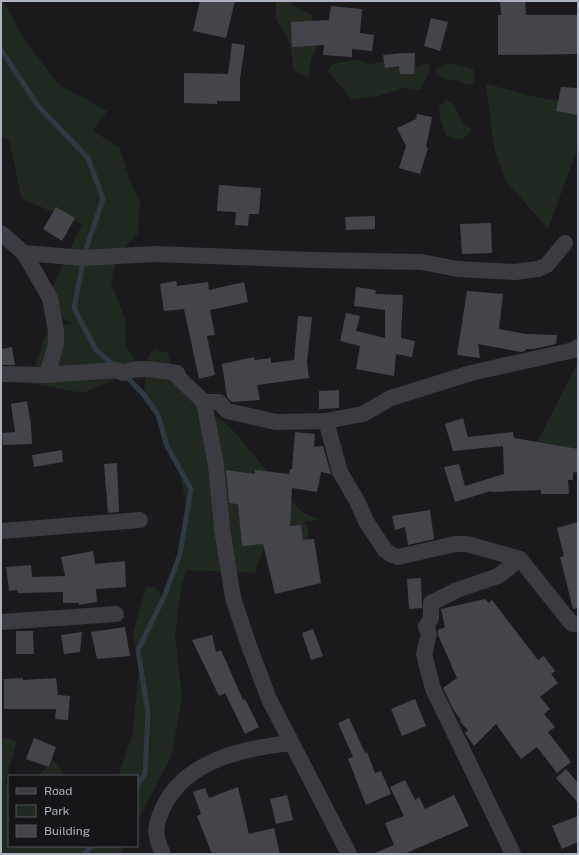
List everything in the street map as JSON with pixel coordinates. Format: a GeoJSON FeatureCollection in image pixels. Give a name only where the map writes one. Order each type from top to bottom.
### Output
{"type":"FeatureCollection","features":[{"type":"Feature","properties":{"kind":"street"},"geometry":{"type":"LineString","coordinates":[[1,233],[24,253],[50,298],[54,314],[56,344],[47,375]]}},
{"type":"Feature","properties":{"kind":"street"},"geometry":{"type":"LineString","coordinates":[[24,253],[84,258],[154,254],[421,262],[458,269],[515,272],[538,269],[547,265],[565,243]]}},
{"type":"Feature","properties":{"kind":"street"},"geometry":{"type":"LineString","coordinates":[[204,402],[219,402],[227,411],[276,422],[326,421],[363,414],[391,398],[471,374],[574,350],[578,347]]}},
{"type":"Feature","properties":{"kind":"street"},"geometry":{"type":"LineString","coordinates":[[1,374],[47,375],[116,370],[123,374],[133,369],[177,373],[178,377],[204,402],[216,464],[222,528],[233,598],[249,646],[270,699],[291,743],[349,854]]}},
{"type":"Feature","properties":{"kind":"street"},"geometry":{"type":"LineString","coordinates":[[326,421],[340,472],[357,501],[376,539],[390,554],[398,557],[455,544],[467,544],[520,559],[576,627]]}},
{"type":"Feature","properties":{"kind":"street"},"geometry":{"type":"LineString","coordinates":[[1,530],[140,520]]}},
{"type":"Feature","properties":{"kind":"street"},"geometry":{"type":"LineString","coordinates":[[513,854],[433,689],[424,654],[429,634],[426,627],[431,618],[431,603],[457,590],[498,576],[520,559]]}},
{"type":"Feature","properties":{"kind":"street"},"geometry":{"type":"LineString","coordinates":[[1,622],[116,614]]}},
{"type":"Feature","properties":{"kind":"street"},"geometry":{"type":"LineString","coordinates":[[163,854],[156,840],[156,827],[164,804],[179,783],[216,760],[234,753],[269,745],[291,743]]}},
{"type":"Feature","properties":{"kind":"green space"},"geometry":{"type":"Polygon","coordinates":[[[1,1],[3,1],[26,42],[58,84],[107,111],[93,131],[120,148],[129,179],[140,202],[138,233],[117,255],[111,282],[125,319],[126,347],[134,358],[138,372],[110,381],[83,393],[30,383],[49,324],[72,324],[44,305],[82,224],[22,199],[9,141],[1,136],[1,1]]]}},
{"type":"Feature","properties":{"kind":"green space"},"geometry":{"type":"Polygon","coordinates":[[[276,1],[292,1],[292,5],[312,15],[316,50],[311,59],[309,77],[301,75],[293,70],[292,54],[288,39],[276,20],[276,1]]]}},
{"type":"Feature","properties":{"kind":"green space"},"geometry":{"type":"Polygon","coordinates":[[[356,60],[372,64],[388,60],[418,67],[428,63],[429,73],[421,90],[404,88],[378,96],[351,99],[328,71],[334,63],[356,60]]]}},
{"type":"Feature","properties":{"kind":"green space"},"geometry":{"type":"Polygon","coordinates":[[[447,63],[473,69],[475,81],[470,85],[441,77],[434,71],[447,63]]]}},
{"type":"Feature","properties":{"kind":"green space"},"geometry":{"type":"Polygon","coordinates":[[[486,84],[540,98],[578,104],[578,147],[548,229],[505,180],[494,148],[486,84]]]}},
{"type":"Feature","properties":{"kind":"green space"},"geometry":{"type":"Polygon","coordinates":[[[446,99],[455,106],[462,122],[472,130],[462,140],[446,136],[440,117],[439,107],[446,99]]]}},
{"type":"Feature","properties":{"kind":"green space"},"geometry":{"type":"Polygon","coordinates":[[[154,349],[168,353],[173,378],[196,403],[230,427],[302,512],[320,520],[304,521],[308,527],[308,538],[305,548],[272,524],[255,573],[186,570],[181,589],[175,635],[182,697],[171,757],[138,820],[138,775],[118,775],[132,736],[139,670],[133,634],[146,587],[154,587],[164,596],[180,554],[186,503],[180,475],[167,446],[158,415],[144,395],[147,359],[154,349]]]}},
{"type":"Feature","properties":{"kind":"green space"},"geometry":{"type":"Polygon","coordinates":[[[578,362],[578,470],[530,456],[578,362]]]}},
{"type":"Feature","properties":{"kind":"green space"},"geometry":{"type":"Polygon","coordinates":[[[1,737],[17,741],[4,785],[8,783],[8,847],[124,847],[121,854],[1,854],[1,804],[3,791],[1,796],[1,737]]]}},
{"type":"Feature","properties":{"kind":"green space"},"geometry":{"type":"Polygon","coordinates":[[[53,760],[64,773],[64,775],[40,775],[53,760]]]}},
{"type":"Feature","properties":{"kind":"building"},"geometry":{"type":"Polygon","coordinates":[[[200,1],[235,1],[226,38],[193,31],[200,1]]]}},
{"type":"Feature","properties":{"kind":"building"},"geometry":{"type":"Polygon","coordinates":[[[500,1],[525,1],[526,15],[578,15],[578,54],[498,55],[498,15],[501,15],[500,1]]]}},
{"type":"Feature","properties":{"kind":"building"},"geometry":{"type":"Polygon","coordinates":[[[331,6],[362,9],[360,33],[374,35],[372,51],[352,49],[352,57],[323,55],[324,45],[292,47],[291,22],[329,20],[331,6]]]}},
{"type":"Feature","properties":{"kind":"building"},"geometry":{"type":"Polygon","coordinates":[[[431,18],[448,22],[440,51],[424,46],[431,18]]]}},
{"type":"Feature","properties":{"kind":"building"},"geometry":{"type":"Polygon","coordinates":[[[232,43],[245,45],[240,79],[240,101],[217,101],[217,104],[184,103],[184,73],[228,74],[232,43]]]}},
{"type":"Feature","properties":{"kind":"building"},"geometry":{"type":"Polygon","coordinates":[[[415,53],[414,74],[400,74],[399,66],[385,68],[383,55],[415,53]]]}},
{"type":"Feature","properties":{"kind":"building"},"geometry":{"type":"Polygon","coordinates":[[[561,87],[578,88],[578,115],[556,111],[561,87]]]}},
{"type":"Feature","properties":{"kind":"building"},"geometry":{"type":"Polygon","coordinates":[[[417,114],[432,117],[426,147],[428,148],[420,174],[399,168],[406,146],[397,128],[416,119],[417,114]]]}},
{"type":"Feature","properties":{"kind":"building"},"geometry":{"type":"Polygon","coordinates":[[[219,185],[261,188],[259,214],[249,214],[248,226],[235,225],[236,212],[217,211],[219,185]]]}},
{"type":"Feature","properties":{"kind":"building"},"geometry":{"type":"Polygon","coordinates":[[[56,207],[75,218],[62,241],[43,229],[56,207]]]}},
{"type":"Feature","properties":{"kind":"building"},"geometry":{"type":"Polygon","coordinates":[[[375,216],[375,229],[346,230],[345,217],[375,216]]]}},
{"type":"Feature","properties":{"kind":"building"},"geometry":{"type":"Polygon","coordinates":[[[491,223],[492,253],[462,254],[460,224],[491,223]]]}},
{"type":"Feature","properties":{"kind":"building"},"geometry":{"type":"Polygon","coordinates":[[[176,281],[177,286],[208,282],[209,290],[244,282],[248,302],[210,310],[215,335],[207,336],[215,375],[199,379],[184,309],[164,311],[160,284],[176,281]]]}},
{"type":"Feature","properties":{"kind":"building"},"geometry":{"type":"Polygon","coordinates":[[[356,287],[376,290],[375,294],[403,295],[401,338],[415,341],[412,357],[396,354],[394,376],[356,369],[360,346],[340,341],[346,313],[360,316],[356,331],[385,338],[385,310],[354,306],[356,287]]]}},
{"type":"Feature","properties":{"kind":"building"},"geometry":{"type":"Polygon","coordinates":[[[467,291],[503,294],[499,329],[526,334],[557,335],[556,344],[534,349],[526,349],[525,351],[521,352],[478,344],[480,358],[457,355],[467,291]]]}},
{"type":"Feature","properties":{"kind":"building"},"geometry":{"type":"Polygon","coordinates":[[[298,316],[312,317],[307,362],[309,378],[257,385],[260,400],[232,402],[227,397],[222,364],[254,357],[255,360],[271,358],[271,363],[294,360],[298,316]]]}},
{"type":"Feature","properties":{"kind":"building"},"geometry":{"type":"Polygon","coordinates":[[[12,347],[15,365],[1,365],[1,349],[12,347]]]}},
{"type":"Feature","properties":{"kind":"building"},"geometry":{"type":"Polygon","coordinates":[[[339,390],[339,408],[319,409],[319,391],[339,390]]]}},
{"type":"Feature","properties":{"kind":"building"},"geometry":{"type":"Polygon","coordinates":[[[27,401],[31,425],[32,444],[3,445],[2,433],[15,432],[11,404],[27,401]]]}},
{"type":"Feature","properties":{"kind":"building"},"geometry":{"type":"Polygon","coordinates":[[[463,418],[468,437],[513,432],[514,438],[578,449],[578,473],[573,472],[573,480],[568,480],[569,494],[541,494],[541,490],[491,491],[455,502],[444,467],[459,464],[465,486],[504,474],[503,446],[453,451],[445,424],[463,418]]]}},
{"type":"Feature","properties":{"kind":"building"},"geometry":{"type":"Polygon","coordinates":[[[295,432],[315,434],[314,447],[323,446],[331,474],[321,472],[317,492],[292,488],[290,526],[301,525],[303,540],[314,539],[321,583],[275,594],[263,544],[242,546],[238,504],[229,503],[226,470],[255,474],[255,470],[289,474],[290,469],[292,469],[295,432]]]}},
{"type":"Feature","properties":{"kind":"building"},"geometry":{"type":"Polygon","coordinates":[[[62,450],[63,462],[34,467],[32,455],[62,450]]]}},
{"type":"Feature","properties":{"kind":"building"},"geometry":{"type":"Polygon","coordinates":[[[117,463],[119,512],[108,513],[104,464],[117,463]]]}},
{"type":"Feature","properties":{"kind":"building"},"geometry":{"type":"Polygon","coordinates":[[[430,510],[434,539],[408,545],[405,527],[395,530],[392,516],[430,510]]]}},
{"type":"Feature","properties":{"kind":"building"},"geometry":{"type":"Polygon","coordinates":[[[578,522],[578,608],[573,609],[560,557],[564,556],[557,528],[578,522]]]}},
{"type":"Feature","properties":{"kind":"building"},"geometry":{"type":"Polygon","coordinates":[[[93,551],[95,564],[125,561],[126,587],[96,589],[97,602],[79,605],[79,603],[63,603],[63,592],[18,593],[17,590],[9,591],[6,567],[31,565],[32,577],[65,576],[61,557],[93,551]]]}},
{"type":"Feature","properties":{"kind":"building"},"geometry":{"type":"Polygon","coordinates":[[[421,578],[422,608],[409,609],[407,579],[421,578]]]}},
{"type":"Feature","properties":{"kind":"building"},"geometry":{"type":"Polygon","coordinates":[[[485,599],[489,603],[492,600],[538,660],[544,656],[555,671],[551,674],[558,683],[540,697],[550,709],[544,714],[555,727],[548,732],[571,762],[557,773],[537,747],[521,759],[496,724],[474,746],[465,733],[468,730],[460,722],[461,720],[453,709],[443,688],[457,678],[438,635],[438,630],[445,627],[441,609],[485,599]]]}},
{"type":"Feature","properties":{"kind":"building"},"geometry":{"type":"Polygon","coordinates":[[[125,627],[130,656],[97,659],[91,632],[125,627]]]}},
{"type":"Feature","properties":{"kind":"building"},"geometry":{"type":"Polygon","coordinates":[[[313,629],[323,656],[311,660],[302,633],[313,629]]]}},
{"type":"Feature","properties":{"kind":"building"},"geometry":{"type":"Polygon","coordinates":[[[16,631],[33,631],[34,654],[16,654],[16,631]]]}},
{"type":"Feature","properties":{"kind":"building"},"geometry":{"type":"Polygon","coordinates":[[[82,632],[80,652],[64,654],[61,635],[82,632]]]}},
{"type":"Feature","properties":{"kind":"building"},"geometry":{"type":"Polygon","coordinates":[[[212,635],[216,652],[221,650],[243,700],[245,699],[259,727],[245,734],[225,693],[219,696],[192,640],[212,635]]]}},
{"type":"Feature","properties":{"kind":"building"},"geometry":{"type":"Polygon","coordinates":[[[23,678],[23,680],[56,678],[58,695],[70,696],[68,720],[55,719],[56,709],[4,709],[4,679],[23,678]]]}},
{"type":"Feature","properties":{"kind":"building"},"geometry":{"type":"Polygon","coordinates":[[[415,699],[426,726],[402,736],[391,709],[415,699]]]}},
{"type":"Feature","properties":{"kind":"building"},"geometry":{"type":"Polygon","coordinates":[[[349,718],[365,753],[367,752],[375,773],[381,771],[391,794],[366,805],[348,759],[353,757],[338,723],[349,718]]]}},
{"type":"Feature","properties":{"kind":"building"},"geometry":{"type":"Polygon","coordinates":[[[34,738],[56,747],[49,767],[26,759],[34,738]]]}},
{"type":"Feature","properties":{"kind":"building"},"geometry":{"type":"Polygon","coordinates":[[[566,769],[578,783],[578,803],[556,778],[566,769]]]}},
{"type":"Feature","properties":{"kind":"building"},"geometry":{"type":"Polygon","coordinates":[[[405,780],[415,800],[419,797],[425,809],[454,795],[469,826],[404,854],[372,854],[394,845],[385,823],[404,816],[390,787],[405,780]]]}},
{"type":"Feature","properties":{"kind":"building"},"geometry":{"type":"Polygon","coordinates":[[[238,787],[249,834],[274,828],[280,854],[212,854],[197,816],[201,814],[193,792],[205,788],[209,798],[238,787]]]}},
{"type":"Feature","properties":{"kind":"building"},"geometry":{"type":"Polygon","coordinates":[[[287,795],[293,820],[276,824],[270,799],[287,795]]]}},
{"type":"Feature","properties":{"kind":"building"},"geometry":{"type":"Polygon","coordinates":[[[578,816],[578,842],[562,849],[552,826],[578,816]]]}},
{"type":"Feature","properties":{"kind":"waterway"},"geometry":{"type":"LineString","coordinates":[[1,50],[39,107],[88,158],[103,199],[85,252],[74,308],[96,350],[116,367]]}},
{"type":"Feature","properties":{"kind":"waterway"},"geometry":{"type":"LineString","coordinates":[[125,375],[144,395],[158,415],[167,446],[191,489],[180,554],[164,597],[138,650],[148,713],[145,773],[138,784]]}},
{"type":"Feature","properties":{"kind":"waterway"},"geometry":{"type":"LineString","coordinates":[[84,854],[91,847]]}}]}
